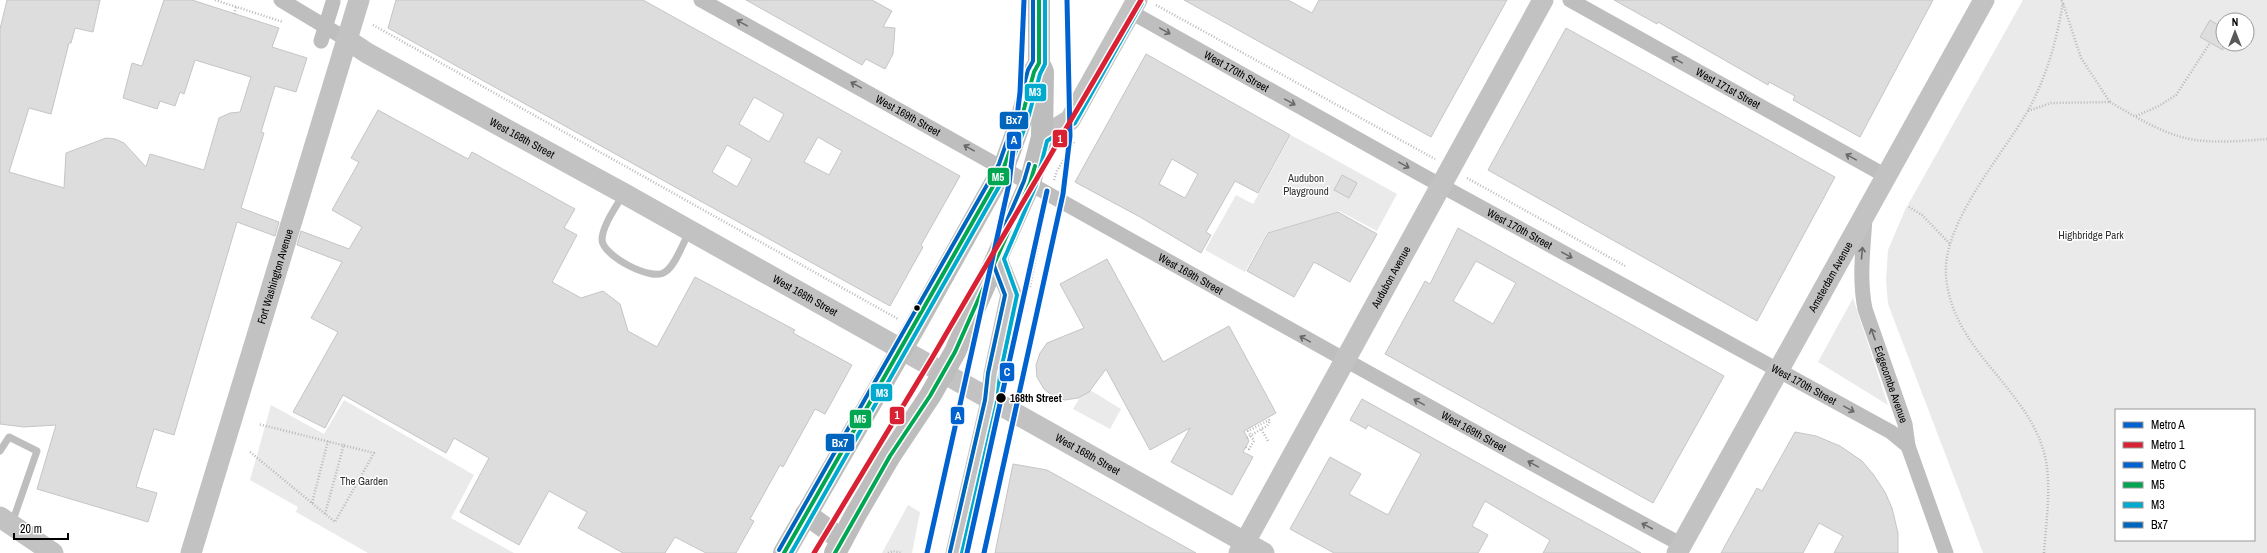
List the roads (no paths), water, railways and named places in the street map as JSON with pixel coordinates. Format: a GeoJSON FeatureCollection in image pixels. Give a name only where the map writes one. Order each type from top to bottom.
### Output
{"type":"FeatureCollection","features":[{"type":"Feature","properties":{"kind":"main road","name":"Fort Washington Avenue"},"geometry":{"type":"LineString","coordinates":[[190,553],[359,0]]}},
{"type":"Feature","properties":{"kind":"main road"},"geometry":{"type":"LineString","coordinates":[[806,514],[839,547],[890,456],[942,374],[997,259],[1030,183],[1042,137],[1043,72],[1039,62],[1039,0]]}},
{"type":"Feature","properties":{"kind":"main road","name":"Audubon Avenue"},"geometry":{"type":"LineString","coordinates":[[1242,548],[1344,361],[1357,334],[1543,0]]}},
{"type":"Feature","properties":{"kind":"main road","name":"Amsterdam Avenue"},"geometry":{"type":"LineString","coordinates":[[1679,549],[1984,0]]}},
{"type":"Feature","properties":{"kind":"main road"},"geometry":{"type":"LineString","coordinates":[[1042,137],[1070,120],[1134,6]]}},
{"type":"Feature","properties":{"kind":"main road","name":"West 168th Street"},"geometry":{"type":"LineString","coordinates":[[346,39],[367,54],[624,194],[991,401],[1242,548],[1264,553]]}},
{"type":"Feature","properties":{"kind":"main road"},"geometry":{"type":"LineString","coordinates":[[784,553],[901,351],[1004,167],[1021,120],[1034,72],[1039,62]]}},
{"type":"Feature","properties":{"kind":"main road"},"geometry":{"type":"LineString","coordinates":[[956,553],[991,401],[994,374],[1011,294],[997,259]]}},
{"type":"Feature","properties":{"kind":"main road"},"geometry":{"type":"LineString","coordinates":[[6,521],[53,553]]}},
{"type":"Feature","properties":{"kind":"street"},"geometry":{"type":"LineString","coordinates":[[281,0],[326,25],[346,39]]}},
{"type":"Feature","properties":{"kind":"street","name":"West 169th Street"},"geometry":{"type":"LineString","coordinates":[[701,0],[1004,167],[1344,361],[1679,549]]}},
{"type":"Feature","properties":{"kind":"street","name":"West 171st Street"},"geometry":{"type":"LineString","coordinates":[[1570,0],[1886,176]]}},
{"type":"Feature","properties":{"kind":"street"},"geometry":{"type":"LineString","coordinates":[[321,40],[333,2]]}},
{"type":"Feature","properties":{"kind":"street","name":"West 170th Street"},"geometry":{"type":"LineString","coordinates":[[1134,6],[1440,185],[1891,432],[1908,446]]}},
{"type":"Feature","properties":{"kind":"street","name":"Edgecombe Avenue"},"geometry":{"type":"LineString","coordinates":[[1866,212],[1861,272],[1861,292],[1867,320],[1905,424],[1908,446],[1943,550]]}},
{"type":"Feature","properties":{"kind":"lane"},"geometry":{"type":"LineString","coordinates":[[624,194],[605,229],[602,241],[608,252],[624,262],[654,276],[665,272],[671,267],[690,231]]}},
{"type":"Feature","properties":{"kind":"lane"},"geometry":{"type":"LineString","coordinates":[[0,451],[8,437],[37,451],[6,521]]}},
{"type":"Feature","properties":{"kind":"metro line","name":"A"},"geometry":{"type":"LineString","coordinates":[[927,553],[1009,184],[1020,92],[1024,0]]}},
{"type":"Feature","properties":{"kind":"metro line","name":"A"},"geometry":{"type":"LineString","coordinates":[[984,553],[1063,194],[1070,136],[1067,0]]}},
{"type":"Feature","properties":{"kind":"metro line","name":"1"},"geometry":{"type":"LineString","coordinates":[[814,553],[932,358],[1141,0]]}},
{"type":"Feature","properties":{"kind":"metro line","name":"C"},"geometry":{"type":"LineString","coordinates":[[967,553],[1047,191]]}},
{"type":"Feature","properties":{"kind":"place","name":"168th Street"},"geometry":{"type":"Point","coordinates":[1001,398]}},
{"type":"Feature","properties":{"kind":"park label","name":"Audubon Playground"},"geometry":{"type":"Point","coordinates":[1306,184]}},
{"type":"Feature","properties":{"kind":"park label","name":"Highbridge Park"},"geometry":{"type":"Point","coordinates":[2091,235]}},
{"type":"Feature","properties":{"kind":"park label","name":"The Garden"},"geometry":{"type":"Point","coordinates":[364,481]}}]}
